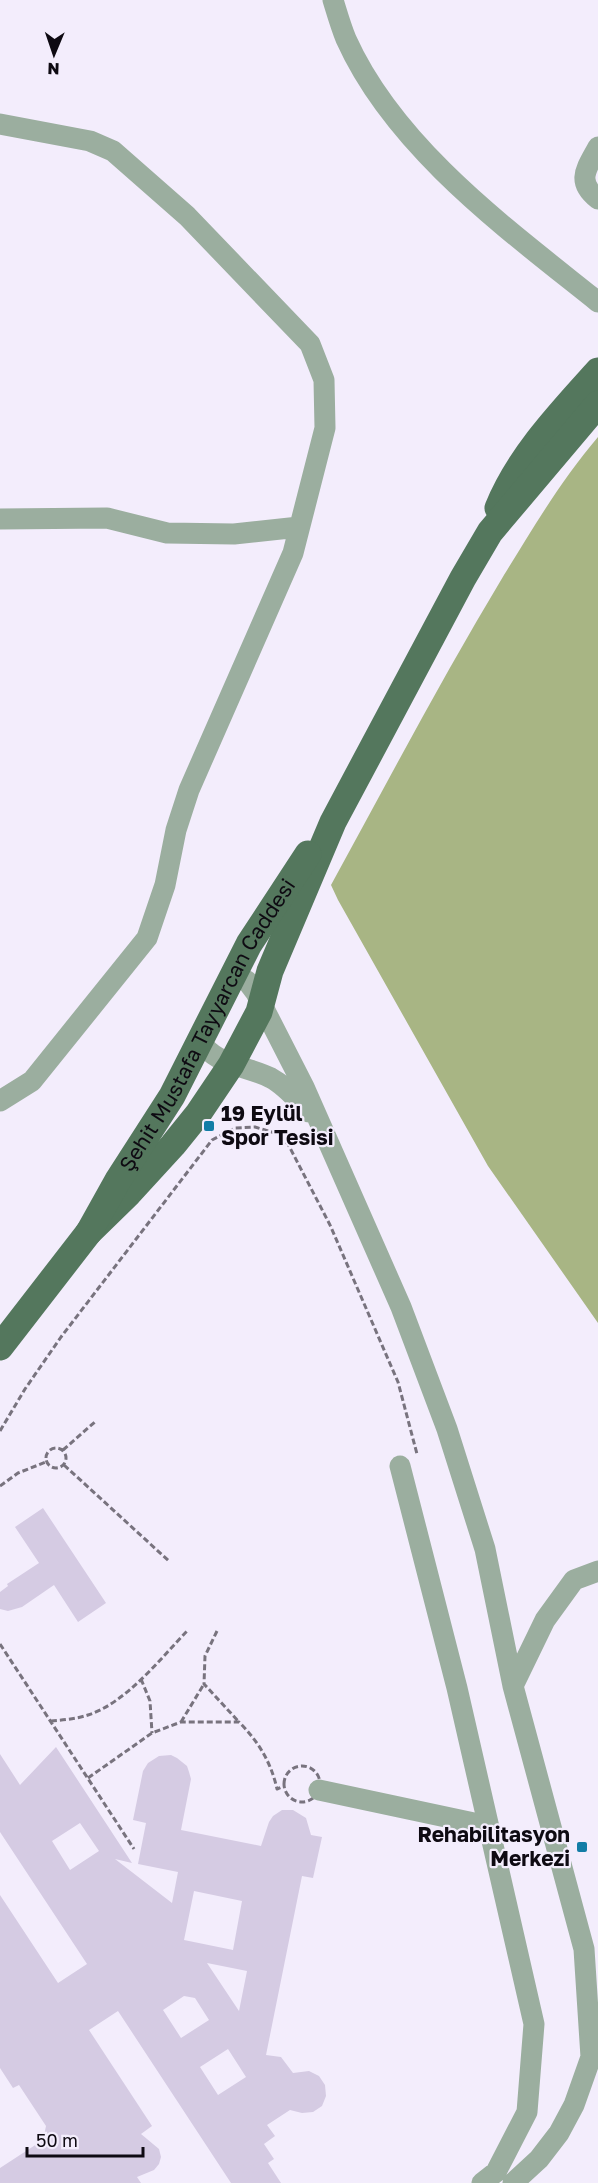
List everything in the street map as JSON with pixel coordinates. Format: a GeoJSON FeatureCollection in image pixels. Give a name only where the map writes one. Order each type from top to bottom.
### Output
{"type":"FeatureCollection","features":[{"type":"Feature","properties":{"kind":"main road","name":"Şehit Mustafa Tayyarcan Caddesi"},"geometry":{"type":"LineString","coordinates":[[490,532],[498,507],[518,469],[598,371]]}},
{"type":"Feature","properties":{"kind":"main road","name":"Şehit Mustafa Tayyarcan Caddesi"},"geometry":{"type":"LineString","coordinates":[[0,1347],[89,1232],[173,1145],[198,1114],[231,1065],[263,1003],[270,971],[333,822],[464,578],[490,532],[596,408]]}},
{"type":"Feature","properties":{"kind":"main road","name":"Şehit Mustafa Tayyarcan Caddesi"},"geometry":{"type":"LineString","coordinates":[[89,1232],[118,1180],[172,1096],[232,973],[278,896],[304,858],[333,822]]}},
{"type":"Feature","properties":{"kind":"street"},"geometry":{"type":"LineString","coordinates":[[333,0],[346,39],[377,93],[421,148],[489,215],[598,302]]}},
{"type":"Feature","properties":{"kind":"street"},"geometry":{"type":"LineString","coordinates":[[0,124],[90,141],[113,151],[186,216],[309,344],[324,380],[325,428],[293,553],[189,790],[176,830],[165,885],[147,938],[32,1081],[0,1101]]}},
{"type":"Feature","properties":{"kind":"street"},"geometry":{"type":"LineString","coordinates":[[598,147],[584,180],[586,188],[598,199]]}},
{"type":"Feature","properties":{"kind":"street"},"geometry":{"type":"LineString","coordinates":[[0,519],[107,518],[167,533],[234,534],[299,527]]}},
{"type":"Feature","properties":{"kind":"street"},"geometry":{"type":"LineString","coordinates":[[232,973],[247,981],[263,1003],[304,1087],[401,1307],[447,1429],[485,1549],[513,1686],[584,1948],[591,2056],[574,2105],[559,2133],[539,2159],[513,2183]]}},
{"type":"Feature","properties":{"kind":"street"},"geometry":{"type":"LineString","coordinates":[[199,1039],[210,1053],[231,1065],[274,1079],[318,1121]]}},
{"type":"Feature","properties":{"kind":"street"},"geometry":{"type":"LineString","coordinates":[[408,1460],[534,2024],[527,2112],[496,2172],[482,2183]]}},
{"type":"Feature","properties":{"kind":"street"},"geometry":{"type":"LineString","coordinates":[[513,1686],[545,1620],[574,1580],[598,1571]]}},
{"type":"Feature","properties":{"kind":"street"},"geometry":{"type":"LineString","coordinates":[[319,1790],[488,1826]]}},
{"type":"Feature","properties":{"kind":"path"},"geometry":{"type":"LineString","coordinates":[[0,1431],[25,1389],[61,1337],[212,1140],[235,1128],[255,1127],[275,1133],[288,1144],[330,1225],[398,1382],[408,1460]]}},
{"type":"Feature","properties":{"kind":"path"},"geometry":{"type":"LineString","coordinates":[[63,1450],[96,1421]]}},
{"type":"Feature","properties":{"kind":"path"},"geometry":{"type":"LineString","coordinates":[[47,1462],[47,1454],[56,1448],[63,1450],[67,1457],[64,1465]]}},
{"type":"Feature","properties":{"kind":"path"},"geometry":{"type":"LineString","coordinates":[[47,1462],[55,1468],[64,1465]]}},
{"type":"Feature","properties":{"kind":"path"},"geometry":{"type":"LineString","coordinates":[[0,1486],[18,1473],[47,1462]]}},
{"type":"Feature","properties":{"kind":"path"},"geometry":{"type":"LineString","coordinates":[[64,1465],[170,1562]]}},
{"type":"Feature","properties":{"kind":"path"},"geometry":{"type":"LineString","coordinates":[[51,1721],[88,1715],[108,1706],[141,1678],[188,1630]]}},
{"type":"Feature","properties":{"kind":"path"},"geometry":{"type":"LineString","coordinates":[[181,1722],[204,1684],[205,1656],[217,1631]]}},
{"type":"Feature","properties":{"kind":"path"},"geometry":{"type":"LineString","coordinates":[[0,1644],[134,1849]]}},
{"type":"Feature","properties":{"kind":"path"},"geometry":{"type":"LineString","coordinates":[[141,1678],[150,1701],[152,1732]]}},
{"type":"Feature","properties":{"kind":"path"},"geometry":{"type":"LineString","coordinates":[[204,1684],[249,1732],[267,1758],[277,1789],[285,1786]]}},
{"type":"Feature","properties":{"kind":"path"},"geometry":{"type":"LineString","coordinates":[[87,1778],[152,1732],[181,1722],[239,1722]]}},
{"type":"Feature","properties":{"kind":"green space"},"geometry":{"type":"Polygon","coordinates":[[[598,437],[598,1323],[488,1166],[331,885],[481,613],[560,487],[598,437]]]}},
{"type":"Feature","properties":{"kind":"building"},"geometry":{"type":"Polygon","coordinates":[[[43,1508],[106,1603],[78,1622],[54,1585],[22,1607],[8,1611],[0,1609],[0,1592],[8,1586],[7,1584],[39,1563],[15,1527],[43,1508]]]}},
{"type":"Feature","properties":{"kind":"building"},"geometry":{"type":"Polygon","coordinates":[[[56,1747],[132,1863],[115,1859],[172,1903],[178,1872],[138,1864],[146,1823],[133,1820],[143,1771],[148,1763],[159,1756],[171,1755],[177,1758],[187,1766],[189,1772],[191,1779],[181,1830],[261,1846],[273,1816],[282,1810],[293,1810],[306,1818],[311,1835],[322,1837],[313,1878],[302,1876],[266,2055],[281,2057],[293,2073],[309,2071],[319,2076],[325,2085],[326,2096],[322,2106],[313,2112],[302,2113],[290,2110],[267,2125],[275,2136],[264,2144],[274,2159],[268,2163],[281,2183],[231,2183],[118,2011],[89,2030],[152,2126],[141,2134],[159,2149],[161,2157],[159,2164],[154,2170],[137,2177],[141,2183],[0,2183],[0,2168],[43,2140],[46,2126],[19,2085],[13,2088],[0,2068],[0,1895],[58,1983],[87,1964],[0,1832],[0,1754],[20,1785],[56,1747]],[[80,1823],[52,1841],[70,1870],[99,1851],[80,1823]],[[194,1891],[184,1940],[233,1950],[242,1901],[194,1891]],[[207,1963],[239,2011],[247,1971],[207,1963]],[[184,1996],[163,2010],[181,2038],[209,2020],[195,1998],[184,1996]],[[228,2049],[200,2067],[218,2095],[246,2077],[228,2049]]]}},
{"type":"Feature","properties":{"kind":"place","name":"19 Eylül Spor Tesisi"},"geometry":{"type":"Point","coordinates":[209,1126]}},
{"type":"Feature","properties":{"kind":"place","name":"Rehabilitasyon Merkezi"},"geometry":{"type":"Point","coordinates":[582,1847]}}]}
